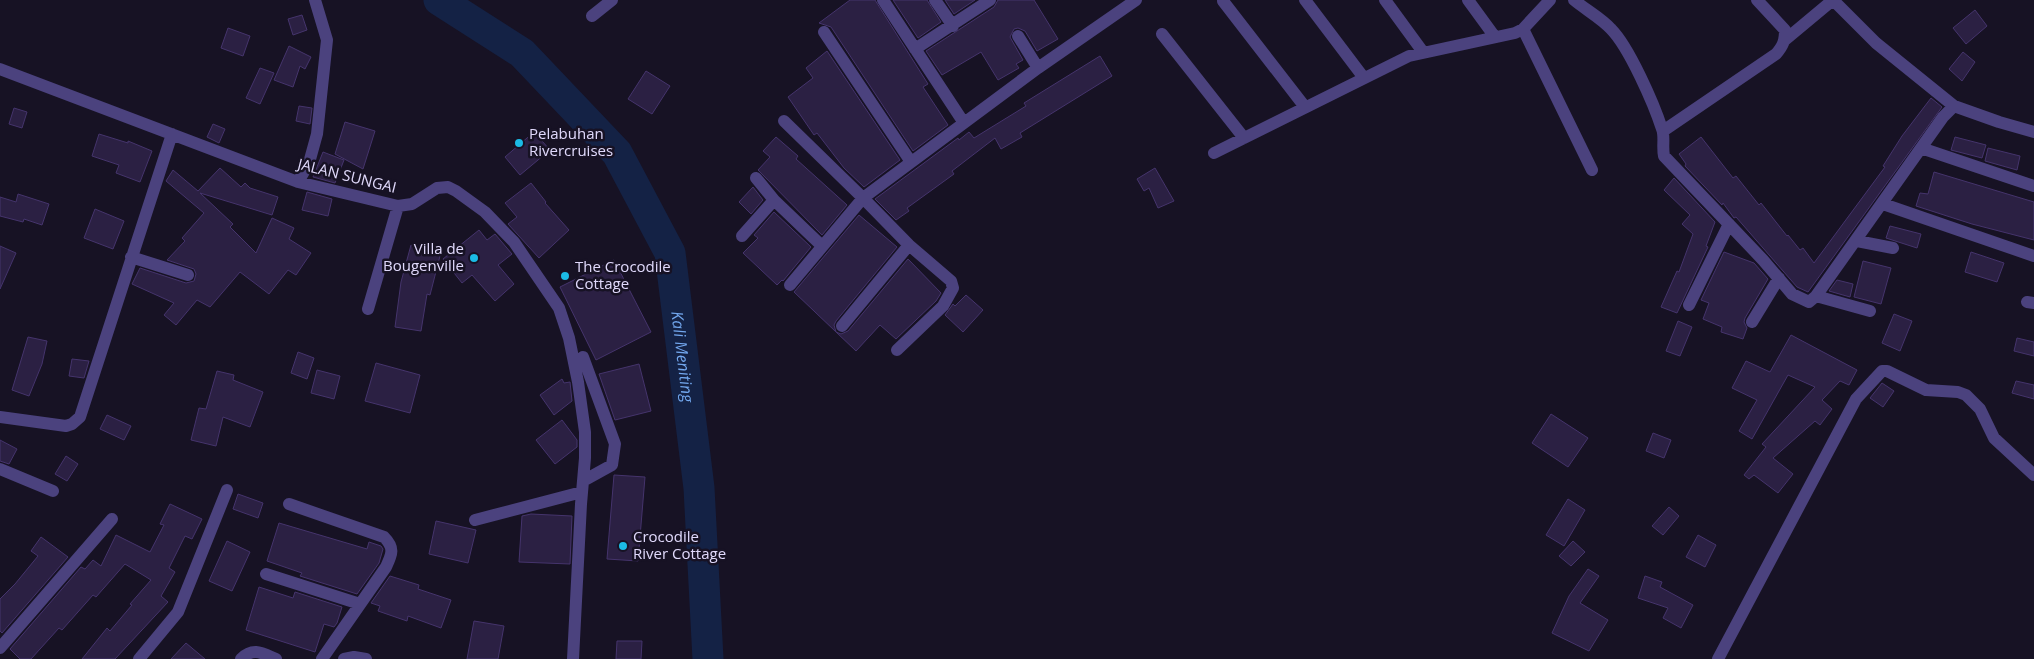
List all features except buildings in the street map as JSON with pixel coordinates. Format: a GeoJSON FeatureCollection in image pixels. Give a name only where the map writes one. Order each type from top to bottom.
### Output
{"type":"FeatureCollection","features":[{"type":"Feature","properties":{"kind":"street"},"geometry":{"type":"LineString","coordinates":[[298,182],[309,162],[317,134],[327,40],[316,0]]}},
{"type":"Feature","properties":{"kind":"street"},"geometry":{"type":"LineString","coordinates":[[592,16],[612,0]]}},
{"type":"Feature","properties":{"kind":"street"},"geometry":{"type":"LineString","coordinates":[[884,0],[964,123]]}},
{"type":"Feature","properties":{"kind":"street"},"geometry":{"type":"LineString","coordinates":[[935,0],[953,26]]}},
{"type":"Feature","properties":{"kind":"street"},"geometry":{"type":"LineString","coordinates":[[915,49],[953,26],[990,0]]}},
{"type":"Feature","properties":{"kind":"street"},"geometry":{"type":"LineString","coordinates":[[790,285],[863,198],[1038,68],[1136,0]]}},
{"type":"Feature","properties":{"kind":"street"},"geometry":{"type":"LineString","coordinates":[[1305,0],[1364,78]]}},
{"type":"Feature","properties":{"kind":"street"},"geometry":{"type":"LineString","coordinates":[[1385,0],[1423,52]]}},
{"type":"Feature","properties":{"kind":"street"},"geometry":{"type":"LineString","coordinates":[[1468,0],[1495,37]]}},
{"type":"Feature","properties":{"kind":"street"},"geometry":{"type":"LineString","coordinates":[[1214,153],[1409,56],[1515,33],[1523,29],[1550,0]]}},
{"type":"Feature","properties":{"kind":"street"},"geometry":{"type":"LineString","coordinates":[[1574,0],[1611,29],[1644,83],[1663,131],[1664,156],[1792,294],[1809,302],[1816,296],[1857,241],[1943,117],[1954,106]]}},
{"type":"Feature","properties":{"kind":"street"},"geometry":{"type":"LineString","coordinates":[[1757,0],[1785,30],[1785,40]]}},
{"type":"Feature","properties":{"kind":"street"},"geometry":{"type":"LineString","coordinates":[[1663,131],[1776,54],[1785,40],[1833,0],[1876,43],[1954,106],[2034,132]]}},
{"type":"Feature","properties":{"kind":"street"},"geometry":{"type":"LineString","coordinates":[[1223,1],[1305,107]]}},
{"type":"Feature","properties":{"kind":"street"},"geometry":{"type":"LineString","coordinates":[[1523,29],[1592,170]]}},
{"type":"Feature","properties":{"kind":"street"},"geometry":{"type":"LineString","coordinates":[[824,32],[911,162]]}},
{"type":"Feature","properties":{"kind":"street"},"geometry":{"type":"LineString","coordinates":[[1162,34],[1244,138]]}},
{"type":"Feature","properties":{"kind":"street"},"geometry":{"type":"LineString","coordinates":[[1018,36],[1038,68]]}},
{"type":"Feature","properties":{"kind":"street","name":"JALAN SUNGAI"},"geometry":{"type":"LineString","coordinates":[[0,69],[298,182],[398,206],[412,204],[437,188],[448,187],[456,191],[485,212],[514,242],[559,308],[569,338],[582,407],[585,458],[583,486]]}},
{"type":"Feature","properties":{"kind":"street"},"geometry":{"type":"LineString","coordinates":[[784,121],[909,245],[951,281],[953,288],[943,306],[897,350]]}},
{"type":"Feature","properties":{"kind":"street"},"geometry":{"type":"LineString","coordinates":[[0,417],[66,426],[72,424],[80,417],[172,134]]}},
{"type":"Feature","properties":{"kind":"street"},"geometry":{"type":"LineString","coordinates":[[1921,148],[2034,186]]}},
{"type":"Feature","properties":{"kind":"street"},"geometry":{"type":"LineString","coordinates":[[756,178],[774,200],[822,246]]}},
{"type":"Feature","properties":{"kind":"street"},"geometry":{"type":"LineString","coordinates":[[742,236],[774,200]]}},
{"type":"Feature","properties":{"kind":"street"},"geometry":{"type":"LineString","coordinates":[[1883,204],[2034,256]]}},
{"type":"Feature","properties":{"kind":"street"},"geometry":{"type":"LineString","coordinates":[[368,309],[398,206]]}},
{"type":"Feature","properties":{"kind":"street"},"geometry":{"type":"LineString","coordinates":[[1689,305],[1729,224]]}},
{"type":"Feature","properties":{"kind":"street"},"geometry":{"type":"LineString","coordinates":[[1857,241],[1893,248]]}},
{"type":"Feature","properties":{"kind":"street"},"geometry":{"type":"LineString","coordinates":[[842,326],[909,245]]}},
{"type":"Feature","properties":{"kind":"street"},"geometry":{"type":"LineString","coordinates":[[131,256],[188,274]]}},
{"type":"Feature","properties":{"kind":"street"},"geometry":{"type":"LineString","coordinates":[[1752,322],[1779,278]]}},
{"type":"Feature","properties":{"kind":"street"},"geometry":{"type":"LineString","coordinates":[[1816,296],[1870,311]]}},
{"type":"Feature","properties":{"kind":"street"},"geometry":{"type":"LineString","coordinates":[[475,520],[583,486],[612,465],[615,444],[583,357]]}},
{"type":"Feature","properties":{"kind":"street"},"geometry":{"type":"LineString","coordinates":[[1718,659],[1856,399],[1882,370],[1926,390],[1958,392],[1966,395],[1980,409],[1994,438],[2034,475]]}},
{"type":"Feature","properties":{"kind":"street"},"geometry":{"type":"LineString","coordinates":[[0,469],[52,491]]}},
{"type":"Feature","properties":{"kind":"street"},"geometry":{"type":"LineString","coordinates":[[573,659],[583,486]]}},
{"type":"Feature","properties":{"kind":"street"},"geometry":{"type":"LineString","coordinates":[[139,659],[178,612],[227,490]]}},
{"type":"Feature","properties":{"kind":"street"},"geometry":{"type":"LineString","coordinates":[[289,504],[384,537],[392,545],[392,552],[386,568],[322,659]]}},
{"type":"Feature","properties":{"kind":"street"},"geometry":{"type":"LineString","coordinates":[[0,648],[112,519]]}},
{"type":"Feature","properties":{"kind":"street"},"geometry":{"type":"LineString","coordinates":[[266,574],[360,604]]}},
{"type":"Feature","properties":{"kind":"street"},"geometry":{"type":"LineString","coordinates":[[241,659],[248,652],[253,651],[276,659]]}},
{"type":"Feature","properties":{"kind":"street"},"geometry":{"type":"LineString","coordinates":[[0,656],[4,659]]}},
{"type":"Feature","properties":{"kind":"street"},"geometry":{"type":"LineString","coordinates":[[344,659],[354,657],[366,659]]}},
{"type":"Feature","properties":{"kind":"waterway","name":"Kali Meniting"},"geometry":{"type":"LineString","coordinates":[[439,0],[522,53],[617,153],[670,253],[699,488],[708,659]]}},
{"type":"Feature","properties":{"kind":"place","name":"Pelabuhan Rivercruises"},"geometry":{"type":"Point","coordinates":[519,143]}},
{"type":"Feature","properties":{"kind":"place","name":"Villa de Bougenville"},"geometry":{"type":"Point","coordinates":[474,258]}},
{"type":"Feature","properties":{"kind":"place","name":"The Crocodile Cottage"},"geometry":{"type":"Point","coordinates":[565,276]}},
{"type":"Feature","properties":{"kind":"place","name":"Crocodile River Cottage"},"geometry":{"type":"Point","coordinates":[623,546]}}]}
